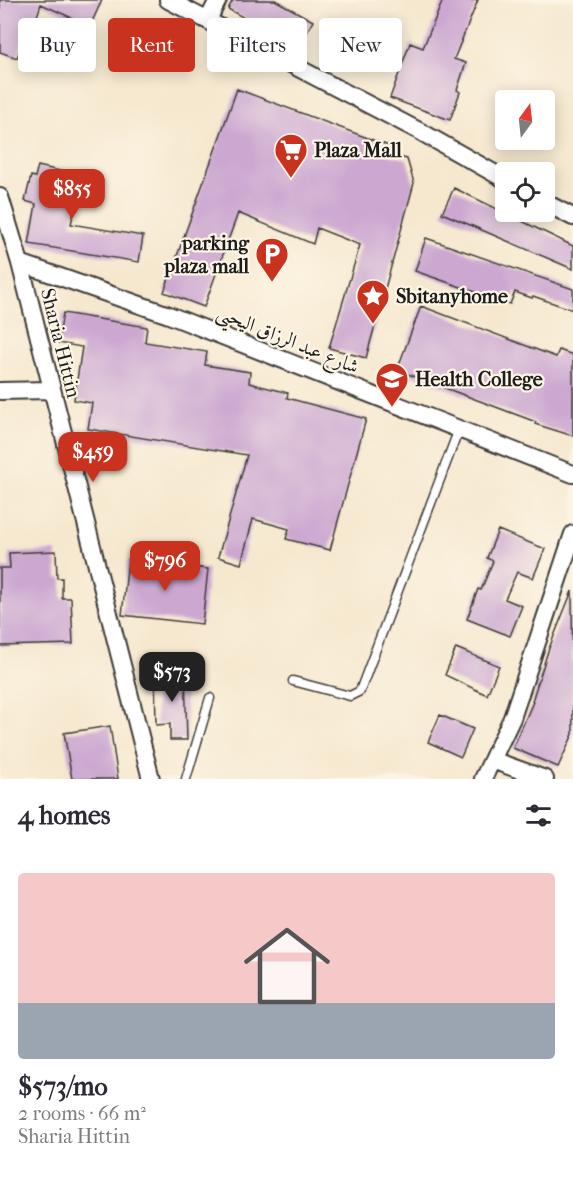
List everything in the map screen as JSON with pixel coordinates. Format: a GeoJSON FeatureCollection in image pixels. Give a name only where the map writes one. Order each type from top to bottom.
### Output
{"type":"FeatureCollection","features":[{"type":"Feature","properties":{"kind":"street"},"geometry":{"type":"LineString","coordinates":[[168,0],[207,20]]}},
{"type":"Feature","properties":{"kind":"street"},"geometry":{"type":"LineString","coordinates":[[208,18],[218,0]]}},
{"type":"Feature","properties":{"kind":"street"},"geometry":{"type":"LineString","coordinates":[[306,72],[495,174]]}},
{"type":"Feature","properties":{"kind":"street","name":"Sharia Hittin"},"geometry":{"type":"LineString","coordinates":[[0,197],[20,263],[151,779]]}},
{"type":"Feature","properties":{"kind":"street"},"geometry":{"type":"LineString","coordinates":[[555,207],[573,218]]}},
{"type":"Feature","properties":{"kind":"street","name":"شارع عبد الرزاق اليحيى"},"geometry":{"type":"LineString","coordinates":[[20,263],[169,315],[573,474]]}},
{"type":"Feature","properties":{"kind":"street"},"geometry":{"type":"LineString","coordinates":[[0,391],[51,390]]}},
{"type":"Feature","properties":{"kind":"street"},"geometry":{"type":"LineString","coordinates":[[483,779],[512,718],[573,534]]}},
{"type":"Feature","properties":{"kind":"street"},"geometry":{"type":"LineString","coordinates":[[492,760],[544,779]]}},
{"type":"Feature","properties":{"kind":"lane"},"geometry":{"type":"LineString","coordinates":[[293,681],[350,696],[360,691],[459,429]]}},
{"type":"Feature","properties":{"kind":"lane"},"geometry":{"type":"LineString","coordinates":[[186,779],[210,698]]}},
{"type":"Feature","properties":{"kind":"building"},"geometry":{"type":"Polygon","coordinates":[[[0,0],[102,0],[94,18],[72,18],[41,4],[36,18],[18,18],[17,58],[0,52],[0,0]]]}},
{"type":"Feature","properties":{"kind":"building"},"geometry":{"type":"Polygon","coordinates":[[[233,0],[275,0],[313,21],[307,32],[307,18],[244,18],[228,9],[233,0]]]}},
{"type":"Feature","properties":{"kind":"building"},"geometry":{"type":"Polygon","coordinates":[[[443,0],[478,0],[454,59],[466,63],[457,90],[460,92],[450,120],[390,98],[399,72],[402,72],[402,65],[410,43],[423,48],[443,0]]]}},
{"type":"Feature","properties":{"kind":"building","name":"Plaza Mall"},"geometry":{"type":"Polygon","coordinates":[[[237,89],[389,146],[386,154],[407,159],[414,183],[366,358],[329,348],[360,245],[317,228],[313,244],[238,213],[204,307],[164,292],[237,89]]]}},
{"type":"Feature","properties":{"kind":"building"},"geometry":{"type":"Polygon","coordinates":[[[38,166],[82,176],[71,224],[143,236],[139,262],[29,244],[36,204],[25,201],[31,176],[35,177],[38,166]]]}},
{"type":"Feature","properties":{"kind":"building"},"geometry":{"type":"Polygon","coordinates":[[[454,188],[495,208],[495,222],[524,222],[573,246],[573,269],[442,213],[454,188]]]}},
{"type":"Feature","properties":{"kind":"building"},"geometry":{"type":"Polygon","coordinates":[[[426,238],[573,289],[573,310],[515,292],[510,304],[415,271],[426,238]]]}},
{"type":"Feature","properties":{"kind":"building"},"geometry":{"type":"Polygon","coordinates":[[[421,306],[556,357],[559,350],[573,355],[573,436],[535,424],[536,422],[397,370],[421,306]]]}},
{"type":"Feature","properties":{"kind":"building"},"geometry":{"type":"Polygon","coordinates":[[[63,313],[147,327],[145,342],[207,352],[205,365],[250,372],[249,383],[288,393],[287,398],[366,419],[330,550],[286,539],[289,529],[253,519],[241,564],[218,557],[247,455],[88,429],[92,403],[74,400],[82,347],[58,343],[63,313]]]}},
{"type":"Feature","properties":{"kind":"building"},"geometry":{"type":"Polygon","coordinates":[[[498,530],[545,549],[533,578],[517,572],[505,599],[522,606],[510,636],[467,619],[478,589],[481,590],[493,561],[487,558],[498,530]]]}},
{"type":"Feature","properties":{"kind":"building"},"geometry":{"type":"Polygon","coordinates":[[[56,551],[57,578],[62,578],[62,598],[71,598],[73,644],[0,646],[0,568],[10,568],[9,553],[56,551]]]}},
{"type":"Feature","properties":{"kind":"building"},"geometry":{"type":"Polygon","coordinates":[[[128,560],[208,569],[202,624],[122,615],[128,560]]]}},
{"type":"Feature","properties":{"kind":"building"},"geometry":{"type":"Polygon","coordinates":[[[572,591],[573,734],[558,767],[513,748],[533,702],[548,651],[572,591]]]}},
{"type":"Feature","properties":{"kind":"building"},"geometry":{"type":"Polygon","coordinates":[[[456,648],[499,666],[487,695],[445,675],[456,648]]]}},
{"type":"Feature","properties":{"kind":"building"},"geometry":{"type":"Polygon","coordinates":[[[185,671],[187,740],[170,740],[170,724],[156,725],[155,672],[185,671]]]}},
{"type":"Feature","properties":{"kind":"building"},"geometry":{"type":"Polygon","coordinates":[[[440,715],[473,729],[461,757],[428,742],[440,715]]]}},
{"type":"Feature","properties":{"kind":"building"},"geometry":{"type":"Polygon","coordinates":[[[110,726],[118,779],[72,779],[64,733],[110,726]]]}},
{"type":"Feature","properties":{"kind":"place","name":"Plaza Mall"},"geometry":{"type":"Point","coordinates":[291,179]}},
{"type":"Feature","properties":{"kind":"place","name":"parking plaza mall"},"geometry":{"type":"Point","coordinates":[272,283]}},
{"type":"Feature","properties":{"kind":"place","name":"Sbitanyhome"},"geometry":{"type":"Point","coordinates":[373,325]}},
{"type":"Feature","properties":{"kind":"place","name":"Health College"},"geometry":{"type":"Point","coordinates":[392,408]}}]}
